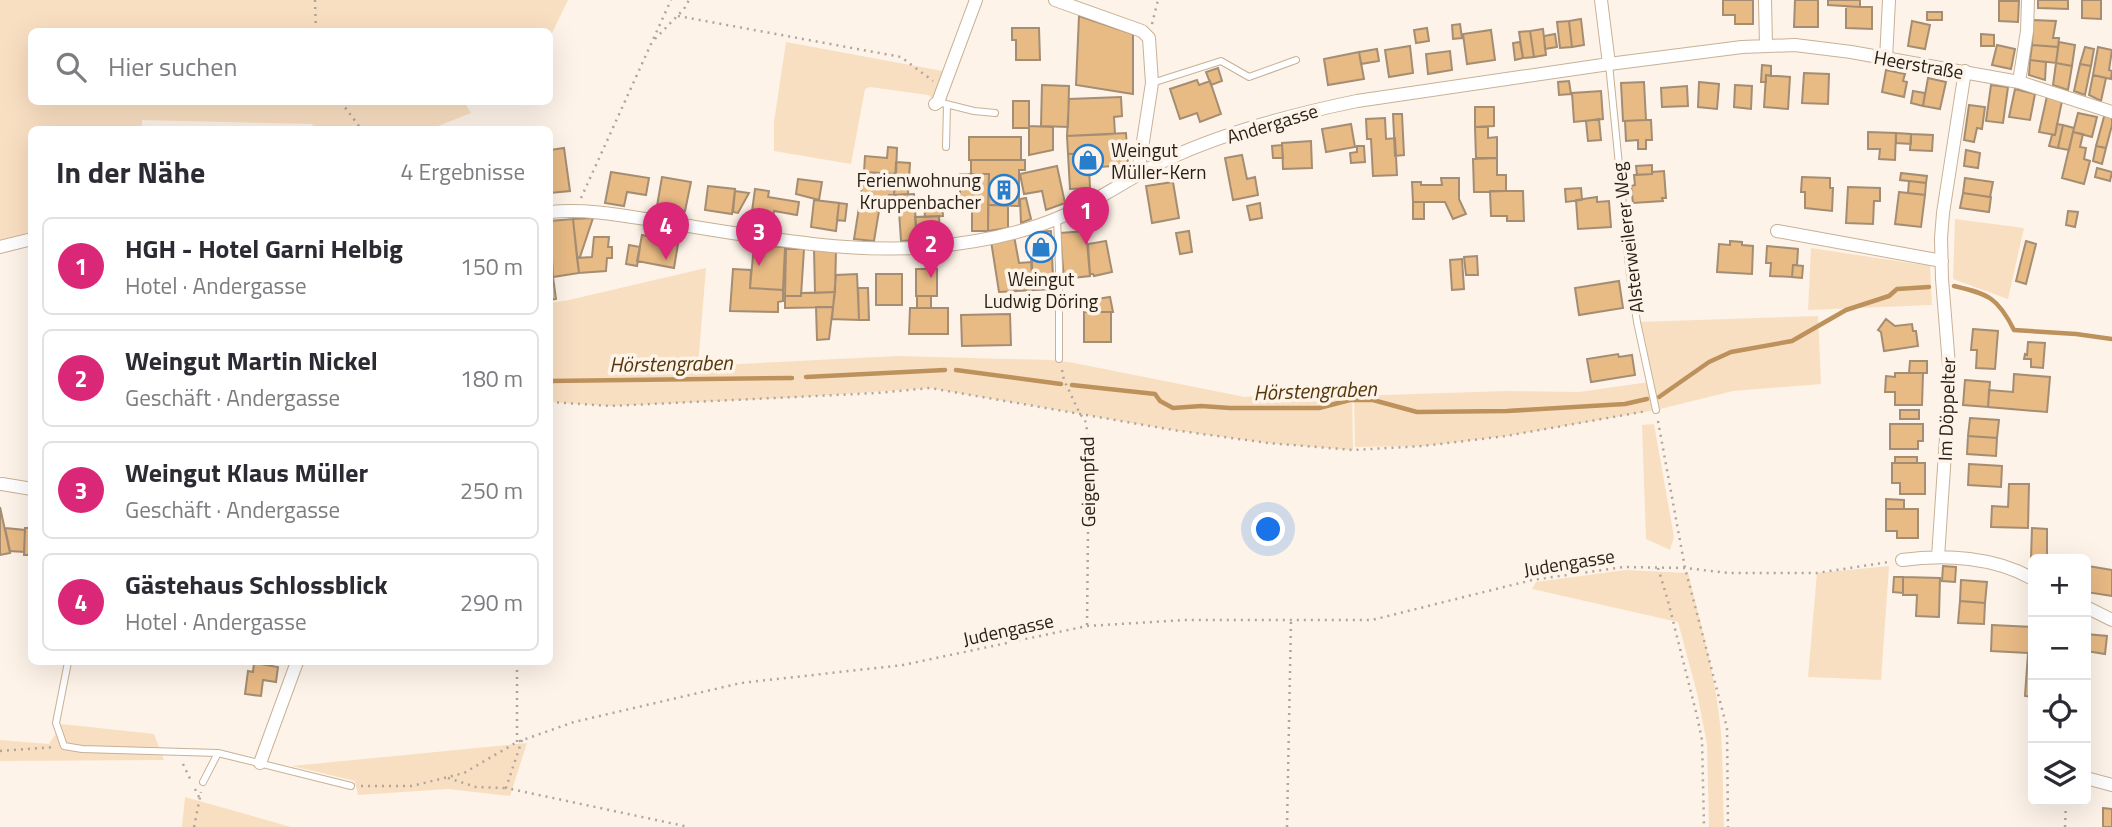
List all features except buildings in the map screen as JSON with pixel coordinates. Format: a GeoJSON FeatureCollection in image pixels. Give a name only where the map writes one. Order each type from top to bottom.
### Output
{"type":"FeatureCollection","features":[{"type":"Feature","properties":{"kind":"street"},"geometry":{"type":"LineString","coordinates":[[940,100],[976,0]]}},
{"type":"Feature","properties":{"kind":"street"},"geometry":{"type":"LineString","coordinates":[[1055,0],[1142,30],[1149,38],[1152,83],[1138,174]]}},
{"type":"Feature","properties":{"kind":"street"},"geometry":{"type":"LineString","coordinates":[[1601,0],[1609,64]]}},
{"type":"Feature","properties":{"kind":"street"},"geometry":{"type":"LineString","coordinates":[[1765,0],[1766,46]]}},
{"type":"Feature","properties":{"kind":"street"},"geometry":{"type":"LineString","coordinates":[[1886,59],[1889,0]]}},
{"type":"Feature","properties":{"kind":"street"},"geometry":{"type":"LineString","coordinates":[[2019,82],[2027,30],[2028,0]]}},
{"type":"Feature","properties":{"kind":"street","name":"Heerstraße"},"geometry":{"type":"LineString","coordinates":[[1722,50],[1795,45],[1824,48],[2019,82],[2112,112]]}},
{"type":"Feature","properties":{"kind":"street","name":"Andergasse"},"geometry":{"type":"LineString","coordinates":[[553,212],[576,210],[753,236],[877,248],[969,241],[1002,235],[1057,219],[1138,174],[1207,144],[1289,116],[1357,101],[1722,50]]}},
{"type":"Feature","properties":{"kind":"street","name":"Im Döppelter"},"geometry":{"type":"LineString","coordinates":[[1938,557],[1950,378],[1941,261],[1943,213],[1965,71]]}},
{"type":"Feature","properties":{"kind":"street"},"geometry":{"type":"LineString","coordinates":[[1777,231],[1941,261]]}},
{"type":"Feature","properties":{"kind":"street"},"geometry":{"type":"LineString","coordinates":[[0,247],[28,240]]}},
{"type":"Feature","properties":{"kind":"street"},"geometry":{"type":"LineString","coordinates":[[2,484],[28,488]]}},
{"type":"Feature","properties":{"kind":"street"},"geometry":{"type":"LineString","coordinates":[[1902,560],[1938,557],[2002,565],[2028,576]]}},
{"type":"Feature","properties":{"kind":"street"},"geometry":{"type":"LineString","coordinates":[[2091,610],[2112,620]]}},
{"type":"Feature","properties":{"kind":"street"},"geometry":{"type":"LineString","coordinates":[[260,762],[296,665]]}},
{"type":"Feature","properties":{"kind":"street"},"geometry":{"type":"LineString","coordinates":[[2091,779],[2112,785]]}},
{"type":"Feature","properties":{"kind":"lane"},"geometry":{"type":"LineString","coordinates":[[1152,83],[1220,61],[1249,77],[1296,60]]}},
{"type":"Feature","properties":{"kind":"lane","name":"Alsterweilerer Weg"},"geometry":{"type":"LineString","coordinates":[[1609,64],[1630,276],[1656,410]]}},
{"type":"Feature","properties":{"kind":"lane"},"geometry":{"type":"LineString","coordinates":[[946,147],[940,100],[974,111],[995,113]]}},
{"type":"Feature","properties":{"kind":"lane"},"geometry":{"type":"LineString","coordinates":[[1057,219],[1059,359]]}},
{"type":"Feature","properties":{"kind":"lane"},"geometry":{"type":"LineString","coordinates":[[67,665],[56,723],[64,746],[82,749],[218,752],[351,786]]}},
{"type":"Feature","properties":{"kind":"lane"},"geometry":{"type":"LineString","coordinates":[[203,782],[218,752]]}},
{"type":"Feature","properties":{"kind":"path"},"geometry":{"type":"LineString","coordinates":[[315,0],[316,28]]}},
{"type":"Feature","properties":{"kind":"path"},"geometry":{"type":"LineString","coordinates":[[576,210],[671,0]]}},
{"type":"Feature","properties":{"kind":"path"},"geometry":{"type":"LineString","coordinates":[[653,41],[690,0]]}},
{"type":"Feature","properties":{"kind":"path"},"geometry":{"type":"LineString","coordinates":[[1149,38],[1158,0]]}},
{"type":"Feature","properties":{"kind":"path"},"geometry":{"type":"LineString","coordinates":[[678,16],[901,57],[939,85],[940,100]]}},
{"type":"Feature","properties":{"kind":"path"},"geometry":{"type":"LineString","coordinates":[[343,105],[359,126]]}},
{"type":"Feature","properties":{"kind":"path","name":"Geigenpfad"},"geometry":{"type":"LineString","coordinates":[[1059,359],[1064,380],[1085,420],[1089,440],[1087,626]]}},
{"type":"Feature","properties":{"kind":"path"},"geometry":{"type":"LineString","coordinates":[[553,402],[610,406],[877,393],[930,387],[1172,430],[1268,443],[1353,450],[1423,446],[1506,436],[1656,410],[1685,568],[1727,728],[1728,827]]}},
{"type":"Feature","properties":{"kind":"path","name":"Judengasse"},"geometry":{"type":"LineString","coordinates":[[351,786],[412,786],[464,773],[517,742],[574,722],[741,682],[903,665],[1087,626],[1185,621],[1372,620],[1532,580],[1624,567],[1685,568],[1728,573],[1817,573],[1902,560]]}},
{"type":"Feature","properties":{"kind":"path"},"geometry":{"type":"LineString","coordinates":[[1658,568],[1702,740],[1704,827]]}},
{"type":"Feature","properties":{"kind":"path"},"geometry":{"type":"LineString","coordinates":[[1287,827],[1291,620]]}},
{"type":"Feature","properties":{"kind":"path"},"geometry":{"type":"LineString","coordinates":[[517,665],[517,742]]}},
{"type":"Feature","properties":{"kind":"path"},"geometry":{"type":"LineString","coordinates":[[506,788],[522,740]]}},
{"type":"Feature","properties":{"kind":"path"},"geometry":{"type":"LineString","coordinates":[[0,751],[64,746]]}},
{"type":"Feature","properties":{"kind":"path"},"geometry":{"type":"LineString","coordinates":[[178,751],[200,799]]}},
{"type":"Feature","properties":{"kind":"path"},"geometry":{"type":"LineString","coordinates":[[445,778],[476,787],[506,788],[689,827]]}},
{"type":"Feature","properties":{"kind":"path"},"geometry":{"type":"LineString","coordinates":[[194,827],[203,782]]}},
{"type":"Feature","properties":{"kind":"path"},"geometry":{"type":"LineString","coordinates":[[2065,827],[2066,806]]}},
{"type":"Feature","properties":{"kind":"shaded area"},"geometry":{"type":"Polygon","coordinates":[[[0,0],[568,0],[553,31],[553,28],[28,28],[28,105],[466,105],[471,113],[438,126],[313,126],[142,120],[142,126],[28,126],[28,236],[0,244],[0,0]]]}},
{"type":"Feature","properties":{"kind":"shaded area"},"geometry":{"type":"Polygon","coordinates":[[[786,42],[948,72],[938,102],[928,95],[870,87],[865,89],[851,164],[774,151],[774,122],[786,42]]]}},
{"type":"Feature","properties":{"kind":"shaded area"},"geometry":{"type":"Polygon","coordinates":[[[1955,219],[2024,228],[2008,299],[1953,279],[1955,219]]]}},
{"type":"Feature","properties":{"kind":"shaded area"},"geometry":{"type":"Polygon","coordinates":[[[1811,248],[1930,266],[1932,305],[1808,310],[1811,248]]]}},
{"type":"Feature","properties":{"kind":"shaded area"},"geometry":{"type":"Polygon","coordinates":[[[706,268],[698,366],[897,356],[1050,360],[1245,397],[1352,387],[1353,450],[1268,443],[1173,430],[930,388],[610,406],[553,402],[553,303],[706,268]]]}},
{"type":"Feature","properties":{"kind":"shaded area"},"geometry":{"type":"Polygon","coordinates":[[[1818,316],[1821,384],[1733,391],[1656,410],[1506,436],[1423,446],[1355,447],[1354,396],[1506,391],[1579,392],[1649,382],[1637,322],[1818,316]]]}},
{"type":"Feature","properties":{"kind":"shaded area"},"geometry":{"type":"Polygon","coordinates":[[[1654,424],[1674,537],[1670,550],[1646,539],[1642,425],[1654,424]]]}},
{"type":"Feature","properties":{"kind":"shaded area"},"geometry":{"type":"Polygon","coordinates":[[[1889,566],[1881,680],[1808,677],[1817,573],[1889,566]]]}},
{"type":"Feature","properties":{"kind":"shaded area"},"geometry":{"type":"Polygon","coordinates":[[[1625,570],[1688,573],[1710,661],[1719,715],[1724,827],[1709,827],[1707,744],[1678,622],[1532,589],[1536,582],[1625,570]]]}},
{"type":"Feature","properties":{"kind":"shaded area"},"geometry":{"type":"Polygon","coordinates":[[[62,724],[154,734],[164,760],[0,761],[0,740],[49,744],[62,724]]]}},
{"type":"Feature","properties":{"kind":"shaded area"},"geometry":{"type":"Polygon","coordinates":[[[527,743],[510,796],[448,789],[358,795],[355,781],[292,766],[527,743]]]}},
{"type":"Feature","properties":{"kind":"shaded area"},"geometry":{"type":"Polygon","coordinates":[[[185,797],[291,827],[182,827],[185,797]]]}},
{"type":"Feature","properties":{"kind":"waterway","name":"Hörstengraben"},"geometry":{"type":"LineString","coordinates":[[1954,286],[1991,299],[2003,311],[2014,330],[2112,339]]}},
{"type":"Feature","properties":{"kind":"waterway","name":"Hörstengraben"},"geometry":{"type":"LineString","coordinates":[[1659,397],[1709,362],[1731,352],[1792,341],[1846,310],[1889,296],[1897,289],[1929,287]]}},
{"type":"Feature","properties":{"kind":"waterway","name":"Hörstengraben"},"geometry":{"type":"LineString","coordinates":[[806,377],[945,370]]}},
{"type":"Feature","properties":{"kind":"waterway","name":"Hörstengraben"},"geometry":{"type":"LineString","coordinates":[[956,370],[1061,384]]}},
{"type":"Feature","properties":{"kind":"waterway","name":"Hörstengraben"},"geometry":{"type":"LineString","coordinates":[[553,381],[792,378]]}},
{"type":"Feature","properties":{"kind":"waterway","name":"Hörstengraben"},"geometry":{"type":"LineString","coordinates":[[1072,385],[1155,394],[1160,401],[1173,408],[1319,408],[1350,400],[1373,400],[1417,412],[1507,411],[1625,404],[1647,399]]}},
{"type":"Feature","properties":{"kind":"place","name":"Weingut Müller-Kern"},"geometry":{"type":"Point","coordinates":[1088,160]}},
{"type":"Feature","properties":{"kind":"place","name":"Ferienwohnung Kruppenbacher"},"geometry":{"type":"Point","coordinates":[1004,190]}},
{"type":"Feature","properties":{"kind":"place","name":"HGH - Hotel Garni Helbig"},"geometry":{"type":"Point","coordinates":[1086,245]}},
{"type":"Feature","properties":{"kind":"place","name":"Weingut Ludwig Döring"},"geometry":{"type":"Point","coordinates":[1041,247]}},
{"type":"Feature","properties":{"kind":"place","name":"Gästehaus Schlossblick"},"geometry":{"type":"Point","coordinates":[666,260]}},
{"type":"Feature","properties":{"kind":"place","name":"Weingut Klaus Müller"},"geometry":{"type":"Point","coordinates":[759,266]}},
{"type":"Feature","properties":{"kind":"place","name":"Weingut Martin Nickel"},"geometry":{"type":"Point","coordinates":[931,278]}}]}
